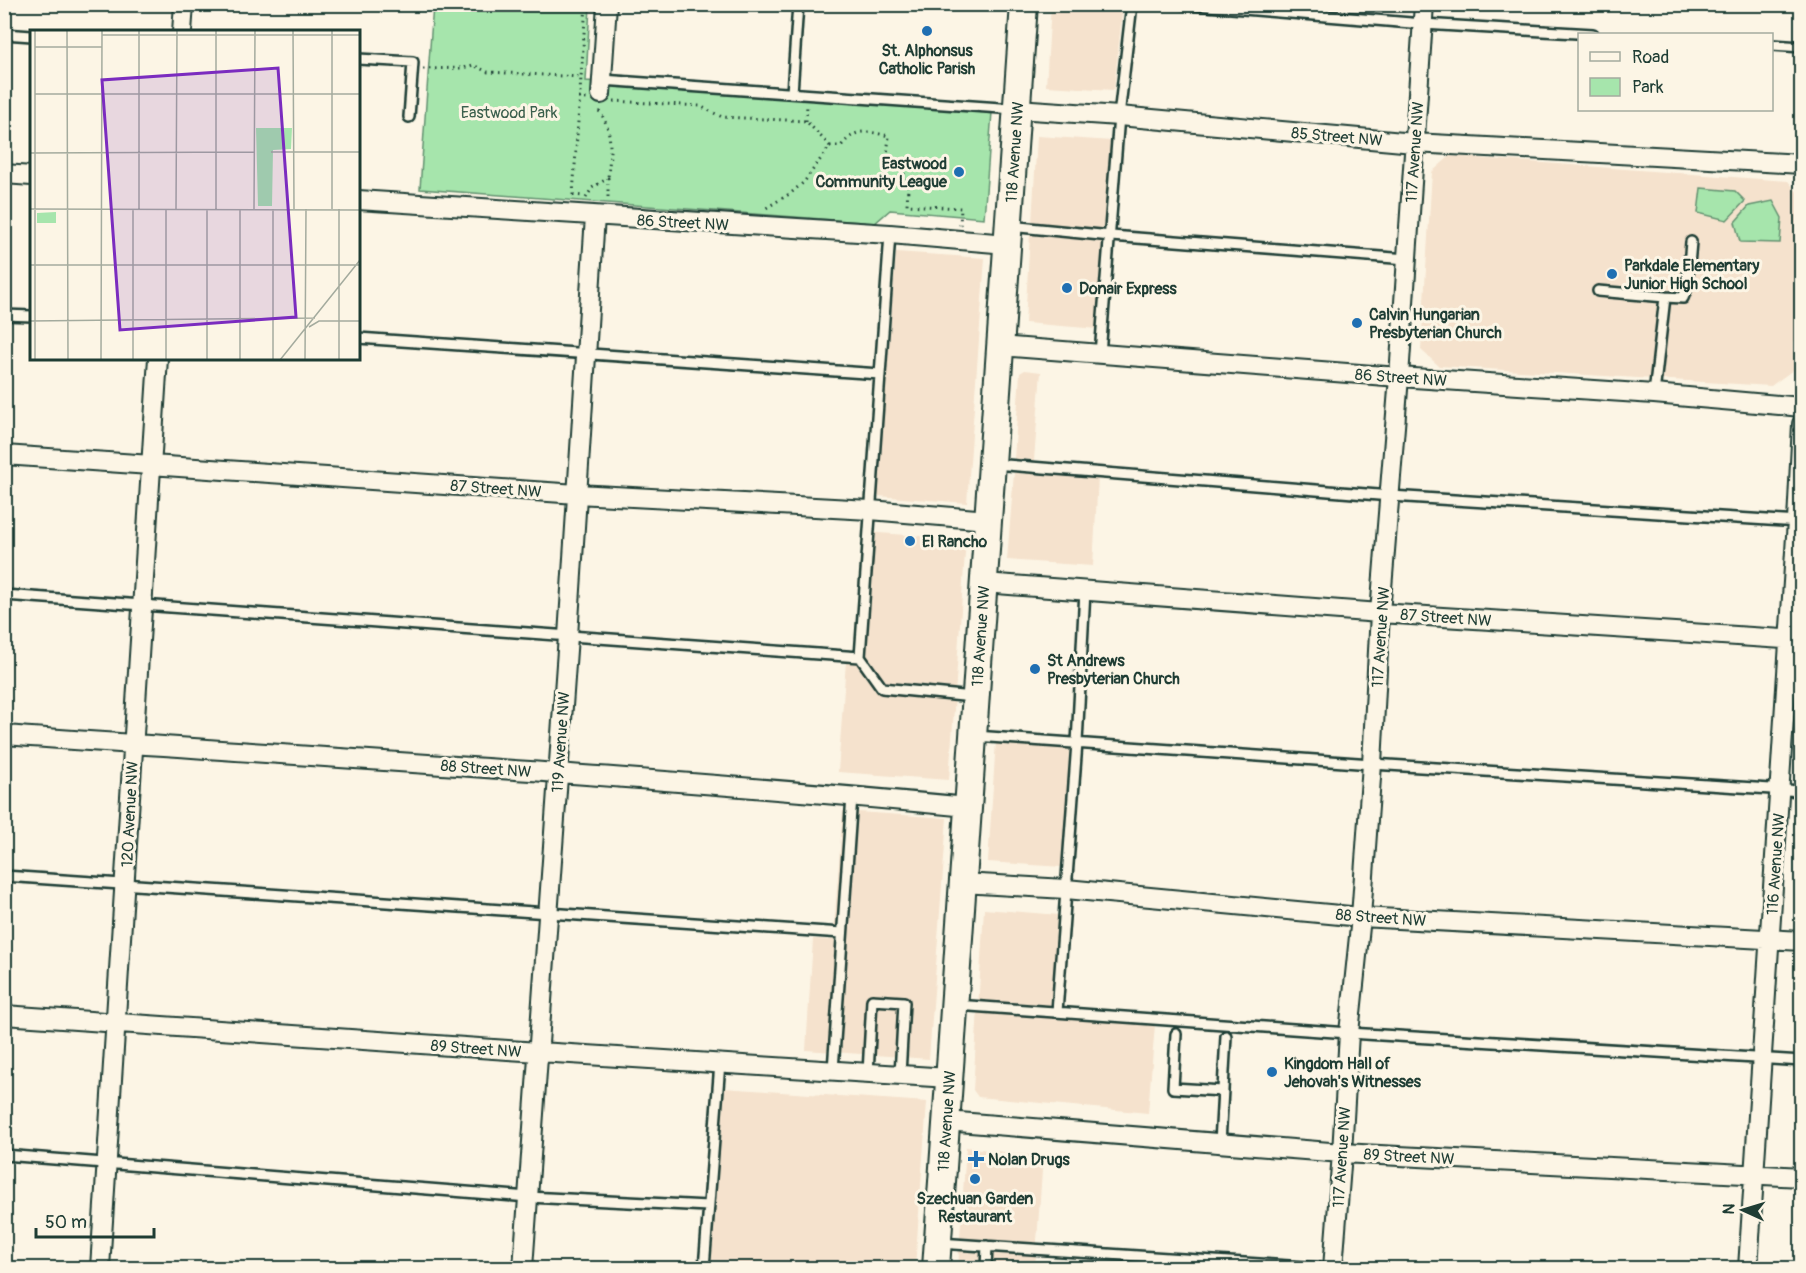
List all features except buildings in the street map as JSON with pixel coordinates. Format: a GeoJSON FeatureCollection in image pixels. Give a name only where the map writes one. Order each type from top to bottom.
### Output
{"type":"FeatureCollection","features":[{"type":"Feature","properties":{"kind":"main road","name":"118 Avenue NW"},"geometry":{"type":"LineString","coordinates":[[936,1269],[1024,4]]}},
{"type":"Feature","properties":{"kind":"street"},"geometry":{"type":"LineString","coordinates":[[182,30],[184,4]]}},
{"type":"Feature","properties":{"kind":"street"},"geometry":{"type":"LineString","coordinates":[[600,93],[607,4]]}},
{"type":"Feature","properties":{"kind":"street","name":"117 Avenue NW"},"geometry":{"type":"LineString","coordinates":[[1333,1269],[1349,1033],[1361,917],[1380,613],[1391,496],[1424,4]]}},
{"type":"Feature","properties":{"kind":"street","name":"85 Street NW"},"geometry":{"type":"LineString","coordinates":[[1017,109],[1414,143],[1802,164]]}},
{"type":"Feature","properties":{"kind":"street"},"geometry":{"type":"LineString","coordinates":[[4,174],[30,176]]}},
{"type":"Feature","properties":{"kind":"street","name":"86 Street NW"},"geometry":{"type":"LineString","coordinates":[[360,200],[959,240],[1008,235]]}},
{"type":"Feature","properties":{"kind":"street","name":"119 Avenue NW"},"geometry":{"type":"LineString","coordinates":[[523,1269],[595,216]]}},
{"type":"Feature","properties":{"kind":"street","name":"86 Street NW"},"geometry":{"type":"LineString","coordinates":[[1000,346],[1802,407]]}},
{"type":"Feature","properties":{"kind":"street","name":"120 Avenue NW"},"geometry":{"type":"LineString","coordinates":[[100,1269],[159,360]]}},
{"type":"Feature","properties":{"kind":"street","name":"116 Avenue NW"},"geometry":{"type":"LineString","coordinates":[[1748,1269],[1780,789],[1796,640],[1802,424]]}},
{"type":"Feature","properties":{"kind":"street","name":"87 Street NW"},"geometry":{"type":"LineString","coordinates":[[4,455],[577,494],[870,510],[988,520]]}},
{"type":"Feature","properties":{"kind":"street","name":"87 Street NW"},"geometry":{"type":"LineString","coordinates":[[984,583],[1380,613],[1796,640]]}},
{"type":"Feature","properties":{"kind":"street","name":"88 Street NW"},"geometry":{"type":"LineString","coordinates":[[4,735],[558,773],[968,807]]}},
{"type":"Feature","properties":{"kind":"street","name":"88 Street NW"},"geometry":{"type":"LineString","coordinates":[[962,883],[1065,889],[1361,917],[1802,941]]}},
{"type":"Feature","properties":{"kind":"street","name":"89 Street NW"},"geometry":{"type":"LineString","coordinates":[[4,1015],[949,1078]]}},
{"type":"Feature","properties":{"kind":"street","name":"89 Street NW"},"geometry":{"type":"LineString","coordinates":[[946,1121],[1342,1153],[1802,1177]]}},
{"type":"Feature","properties":{"kind":"lane"},"geometry":{"type":"LineString","coordinates":[[792,93],[798,4]]}},
{"type":"Feature","properties":{"kind":"lane"},"geometry":{"type":"LineString","coordinates":[[1100,354],[1119,116],[1132,4]]}},
{"type":"Feature","properties":{"kind":"lane"},"geometry":{"type":"LineString","coordinates":[[1183,4],[1423,24],[1578,33]]}},
{"type":"Feature","properties":{"kind":"lane"},"geometry":{"type":"LineString","coordinates":[[4,34],[30,36]]}},
{"type":"Feature","properties":{"kind":"lane"},"geometry":{"type":"LineString","coordinates":[[1773,45],[1802,47]]}},
{"type":"Feature","properties":{"kind":"lane"},"geometry":{"type":"LineString","coordinates":[[360,59],[413,62],[409,117]]}},
{"type":"Feature","properties":{"kind":"lane"},"geometry":{"type":"LineString","coordinates":[[600,93],[792,93],[1017,109]]}},
{"type":"Feature","properties":{"kind":"lane"},"geometry":{"type":"LineString","coordinates":[[890,234],[860,657],[882,688],[975,698]]}},
{"type":"Feature","properties":{"kind":"lane"},"geometry":{"type":"LineString","coordinates":[[1008,235],[1111,236],[1407,259]]}},
{"type":"Feature","properties":{"kind":"lane"},"geometry":{"type":"LineString","coordinates":[[1598,291],[1683,298],[1687,288],[1691,242]]}},
{"type":"Feature","properties":{"kind":"lane"},"geometry":{"type":"LineString","coordinates":[[1654,394],[1665,297]]}},
{"type":"Feature","properties":{"kind":"lane"},"geometry":{"type":"LineString","coordinates":[[4,315],[30,316]]}},
{"type":"Feature","properties":{"kind":"lane"},"geometry":{"type":"LineString","coordinates":[[360,338],[880,374]]}},
{"type":"Feature","properties":{"kind":"lane"},"geometry":{"type":"LineString","coordinates":[[992,464],[1391,496],[1799,522]]}},
{"type":"Feature","properties":{"kind":"lane"},"geometry":{"type":"LineString","coordinates":[[1057,1012],[1077,742],[1085,590]]}},
{"type":"Feature","properties":{"kind":"lane"},"geometry":{"type":"LineString","coordinates":[[4,596],[144,604],[860,657]]}},
{"type":"Feature","properties":{"kind":"lane"},"geometry":{"type":"LineString","coordinates":[[973,736],[1802,791]]}},
{"type":"Feature","properties":{"kind":"lane"},"geometry":{"type":"LineString","coordinates":[[833,1070],[852,796]]}},
{"type":"Feature","properties":{"kind":"lane"},"geometry":{"type":"LineString","coordinates":[[4,876],[842,933]]}},
{"type":"Feature","properties":{"kind":"lane"},"geometry":{"type":"LineString","coordinates":[[868,1073],[872,1000],[904,1002],[900,1075]]}},
{"type":"Feature","properties":{"kind":"lane"},"geometry":{"type":"LineString","coordinates":[[954,1005],[1349,1033],[1802,1061]]}},
{"type":"Feature","properties":{"kind":"lane"},"geometry":{"type":"LineString","coordinates":[[1176,1034],[1173,1088],[1223,1091]]}},
{"type":"Feature","properties":{"kind":"lane"},"geometry":{"type":"LineString","coordinates":[[1220,1143],[1226,1036]]}},
{"type":"Feature","properties":{"kind":"lane"},"geometry":{"type":"LineString","coordinates":[[704,1269],[720,1063]]}},
{"type":"Feature","properties":{"kind":"lane"},"geometry":{"type":"LineString","coordinates":[[4,1155],[528,1197],[708,1206]]}},
{"type":"Feature","properties":{"kind":"lane"},"geometry":{"type":"LineString","coordinates":[[937,1243],[1320,1269]]}},
{"type":"Feature","properties":{"kind":"lane"},"geometry":{"type":"LineString","coordinates":[[986,1269],[987,1246]]}},
{"type":"Feature","properties":{"kind":"path"},"geometry":{"type":"LineString","coordinates":[[572,215],[586,4]]}},
{"type":"Feature","properties":{"kind":"path"},"geometry":{"type":"LineString","coordinates":[[413,69],[463,68],[473,65],[488,72],[581,77]]}},
{"type":"Feature","properties":{"kind":"path"},"geometry":{"type":"LineString","coordinates":[[579,99],[600,93],[700,106],[722,117],[806,121],[830,146],[841,146],[852,134],[859,132],[889,136],[886,166],[898,168],[905,174],[908,182],[907,205],[961,208],[959,240]]}},
{"type":"Feature","properties":{"kind":"path"},"geometry":{"type":"LineString","coordinates":[[605,119],[610,141],[608,178]]}},
{"type":"Feature","properties":{"kind":"path"},"geometry":{"type":"LineString","coordinates":[[757,207],[768,208],[791,193],[804,182],[830,146]]}},
{"type":"Feature","properties":{"kind":"path"},"geometry":{"type":"LineString","coordinates":[[573,195],[597,197]]}},
{"type":"Feature","properties":{"kind":"shaded area"},"geometry":{"type":"Polygon","coordinates":[[[1051,5],[1123,5],[1114,90],[1046,86],[1051,5]]]}},
{"type":"Feature","properties":{"kind":"shaded area"},"geometry":{"type":"Polygon","coordinates":[[[1037,136],[1112,141],[1105,229],[1032,223],[1037,136]]]}},
{"type":"Feature","properties":{"kind":"shaded area","name":"Parkdale Elementary Junior High School"},"geometry":{"type":"Polygon","coordinates":[[[1450,156],[1788,181],[1801,196],[1793,370],[1771,386],[1439,366],[1421,350],[1432,172],[1450,156]]]}},
{"type":"Feature","properties":{"kind":"shaded area"},"geometry":{"type":"Polygon","coordinates":[[[1030,234],[1103,239],[1098,329],[1025,323],[1030,234]]]}},
{"type":"Feature","properties":{"kind":"shaded area"},"geometry":{"type":"Polygon","coordinates":[[[896,252],[985,258],[967,503],[877,496],[896,252]]]}},
{"type":"Feature","properties":{"kind":"shaded area"},"geometry":{"type":"Polygon","coordinates":[[[1025,370],[1041,372],[1034,460],[1014,459],[1020,373],[1025,370]]]}},
{"type":"Feature","properties":{"kind":"shaded area"},"geometry":{"type":"Polygon","coordinates":[[[1014,473],[1098,477],[1093,566],[1007,560],[1014,473]]]}},
{"type":"Feature","properties":{"kind":"shaded area"},"geometry":{"type":"Polygon","coordinates":[[[864,532],[966,539],[949,780],[838,772],[846,661],[854,661],[864,532]]]}},
{"type":"Feature","properties":{"kind":"shaded area"},"geometry":{"type":"Polygon","coordinates":[[[996,740],[1070,745],[1062,867],[988,862],[996,740]]]}},
{"type":"Feature","properties":{"kind":"shaded area"},"geometry":{"type":"Polygon","coordinates":[[[843,811],[947,818],[929,1059],[806,1050],[813,939],[833,940],[843,811]]]}},
{"type":"Feature","properties":{"kind":"shaded area"},"geometry":{"type":"Polygon","coordinates":[[[984,909],[1060,915],[1051,1016],[1155,1024],[1148,1113],[978,1097],[973,1090],[984,909]]]}},
{"type":"Feature","properties":{"kind":"shaded area"},"geometry":{"type":"Polygon","coordinates":[[[723,1088],[927,1102],[915,1268],[710,1268],[723,1088]]]}},
{"type":"Feature","properties":{"kind":"shaded area"},"geometry":{"type":"Polygon","coordinates":[[[966,1147],[1043,1157],[1035,1268],[958,1268],[966,1147]]]}},
{"type":"Feature","properties":{"kind":"green space","name":"Eastwood Park"},"geometry":{"type":"Polygon","coordinates":[[[433,5],[590,5],[586,81],[992,112],[984,218],[890,210],[875,223],[420,189],[433,5]]]}},
{"type":"Feature","properties":{"kind":"green space"},"geometry":{"type":"Polygon","coordinates":[[[1701,188],[1735,191],[1745,201],[1727,220],[1698,213],[1701,188]]]}},
{"type":"Feature","properties":{"kind":"green space"},"geometry":{"type":"Polygon","coordinates":[[[1773,201],[1782,218],[1780,243],[1740,242],[1735,222],[1749,206],[1773,201]]]}},
{"type":"Feature","properties":{"kind":"place","name":"St. Alphonsus Catholic Parish"},"geometry":{"type":"Point","coordinates":[927,31]}},
{"type":"Feature","properties":{"kind":"place","name":"Eastwood Community League"},"geometry":{"type":"Point","coordinates":[959,172]}},
{"type":"Feature","properties":{"kind":"place","name":"Parkdale Elementary Junior High School"},"geometry":{"type":"Point","coordinates":[1612,274]}},
{"type":"Feature","properties":{"kind":"place","name":"Donair Express"},"geometry":{"type":"Point","coordinates":[1067,288]}},
{"type":"Feature","properties":{"kind":"place","name":"Calvin Hungarian Presbyterian Church"},"geometry":{"type":"Point","coordinates":[1357,323]}},
{"type":"Feature","properties":{"kind":"place","name":"El Rancho"},"geometry":{"type":"Point","coordinates":[910,541]}},
{"type":"Feature","properties":{"kind":"place","name":"St Andrews Presbyterian Church"},"geometry":{"type":"Point","coordinates":[1035,669]}},
{"type":"Feature","properties":{"kind":"place","name":"Kingdom Hall of Jehovah's Witnesses"},"geometry":{"type":"Point","coordinates":[1272,1072]}},
{"type":"Feature","properties":{"kind":"place","name":"Nolan Drugs"},"geometry":{"type":"Point","coordinates":[976,1159]}},
{"type":"Feature","properties":{"kind":"place","name":"Szechuan Garden Restaurant"},"geometry":{"type":"Point","coordinates":[975,1179]}}]}
